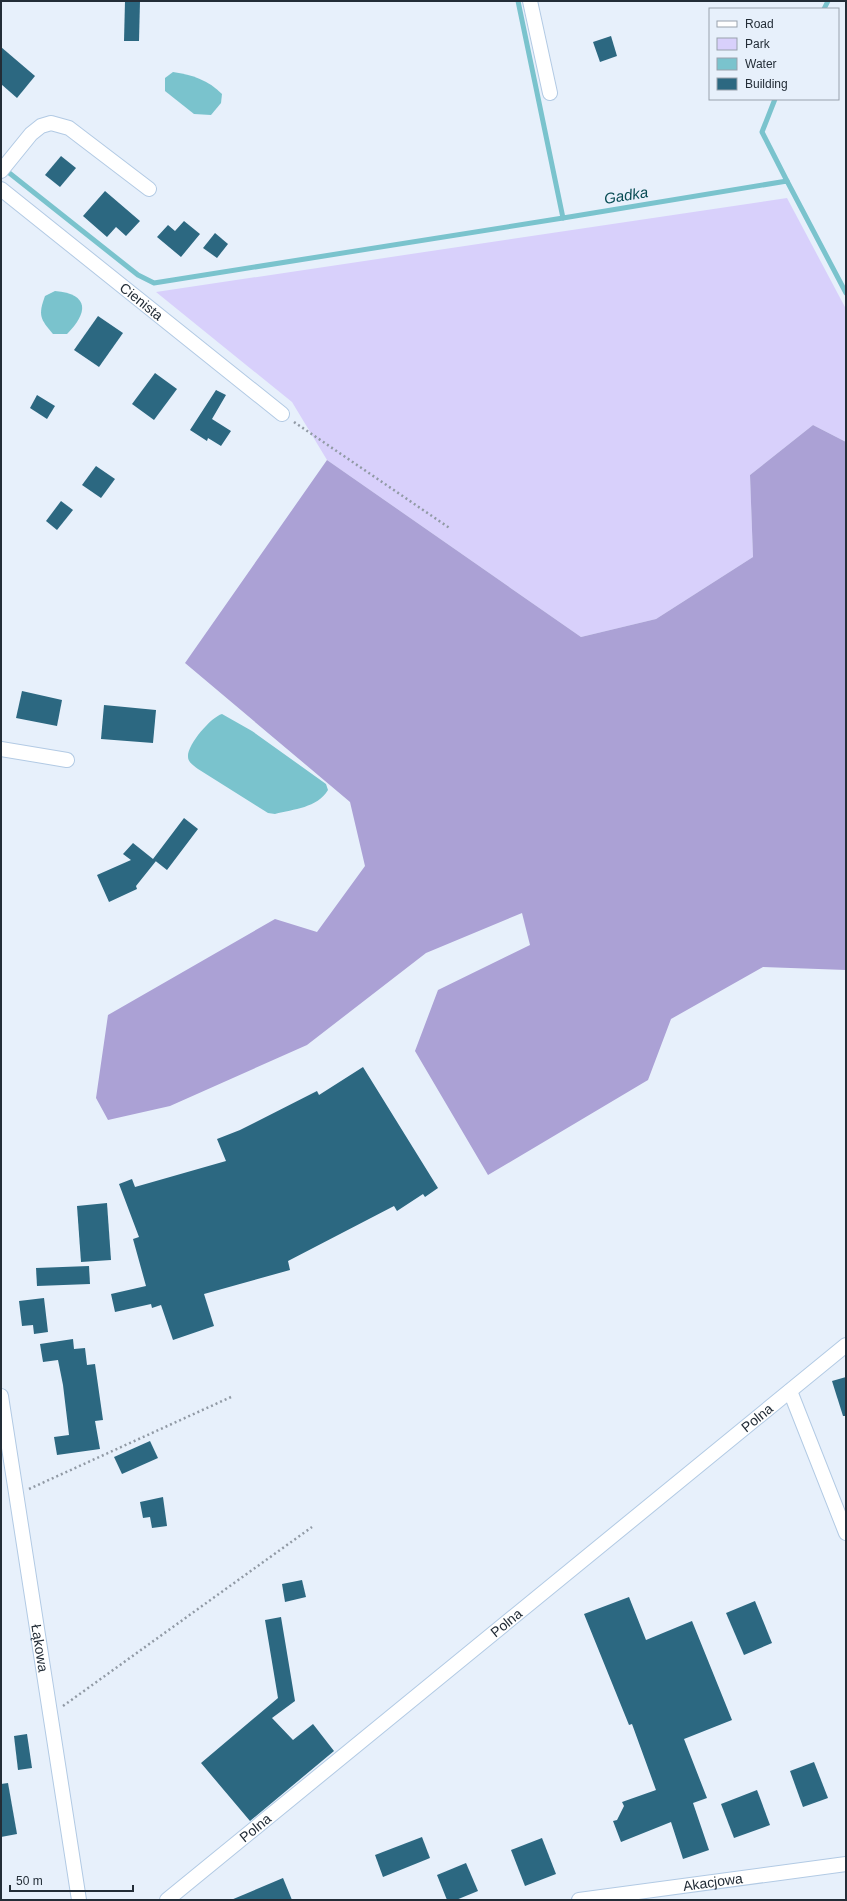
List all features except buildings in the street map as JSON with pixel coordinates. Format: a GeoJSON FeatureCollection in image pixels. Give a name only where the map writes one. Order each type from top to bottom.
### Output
{"type":"FeatureCollection","features":[{"type":"Feature","properties":{"kind":"street"},"geometry":{"type":"LineString","coordinates":[[530,1],[550,93]]}},
{"type":"Feature","properties":{"kind":"street"},"geometry":{"type":"LineString","coordinates":[[1,171],[31,134],[41,126],[51,123],[69,128],[149,189]]}},
{"type":"Feature","properties":{"kind":"street","name":"Cienista"},"geometry":{"type":"LineString","coordinates":[[1,189],[282,414]]}},
{"type":"Feature","properties":{"kind":"street"},"geometry":{"type":"LineString","coordinates":[[1,749],[67,760]]}},
{"type":"Feature","properties":{"kind":"street","name":"Polna"},"geometry":{"type":"LineString","coordinates":[[167,1900],[846,1345]]}},
{"type":"Feature","properties":{"kind":"street"},"geometry":{"type":"LineString","coordinates":[[790,1391],[846,1533]]}},
{"type":"Feature","properties":{"kind":"street","name":"Łąkowa"},"geometry":{"type":"LineString","coordinates":[[1,1396],[79,1900]]}},
{"type":"Feature","properties":{"kind":"street","name":"Akacjowa"},"geometry":{"type":"LineString","coordinates":[[579,1900],[846,1864]]}},
{"type":"Feature","properties":{"kind":"path"},"geometry":{"type":"LineString","coordinates":[[282,414],[451,529]]}},
{"type":"Feature","properties":{"kind":"path"},"geometry":{"type":"LineString","coordinates":[[16,1495],[231,1397]]}},
{"type":"Feature","properties":{"kind":"path"},"geometry":{"type":"LineString","coordinates":[[49,1709],[66,1705],[312,1527]]}},
{"type":"Feature","properties":{"kind":"green space"},"geometry":{"type":"Polygon","coordinates":[[[787,198],[846,309],[846,442],[813,425],[750,475],[753,557],[656,619],[581,637],[327,460],[292,402],[156,292],[787,198]]]}},
{"type":"Feature","properties":{"kind":"shaded area"},"geometry":{"type":"Polygon","coordinates":[[[813,425],[846,442],[846,970],[763,967],[671,1019],[648,1080],[488,1175],[415,1051],[438,990],[530,945],[522,913],[426,953],[307,1045],[170,1106],[108,1120],[96,1098],[108,1015],[275,919],[317,932],[365,866],[350,802],[185,663],[327,460],[581,637],[656,619],[753,557],[750,475],[813,425]]]}},
{"type":"Feature","properties":{"kind":"water"},"geometry":{"type":"Polygon","coordinates":[[[173,72],[200,79],[217,89],[222,94],[221,103],[211,115],[194,114],[165,91],[165,78],[173,72]]]}},
{"type":"Feature","properties":{"kind":"water"},"geometry":{"type":"Polygon","coordinates":[[[55,291],[75,296],[80,300],[82,306],[82,312],[79,319],[67,334],[53,334],[43,320],[41,308],[45,296],[55,291]]]}},
{"type":"Feature","properties":{"kind":"water"},"geometry":{"type":"Polygon","coordinates":[[[222,714],[252,731],[326,784],[328,790],[318,801],[304,807],[275,814],[268,813],[198,769],[188,759],[191,746],[200,732],[212,720],[222,714]]]}},
{"type":"Feature","properties":{"kind":"waterway","name":"Gadka"},"geometry":{"type":"LineString","coordinates":[[518,1],[563,218],[787,181],[846,293]]}},
{"type":"Feature","properties":{"kind":"waterway"},"geometry":{"type":"LineString","coordinates":[[824,8],[828,1]]}},
{"type":"Feature","properties":{"kind":"waterway"},"geometry":{"type":"LineString","coordinates":[[775,100],[762,132],[787,181]]}},
{"type":"Feature","properties":{"kind":"waterway"},"geometry":{"type":"LineString","coordinates":[[3,168],[138,275],[154,283],[563,218]]}}]}
